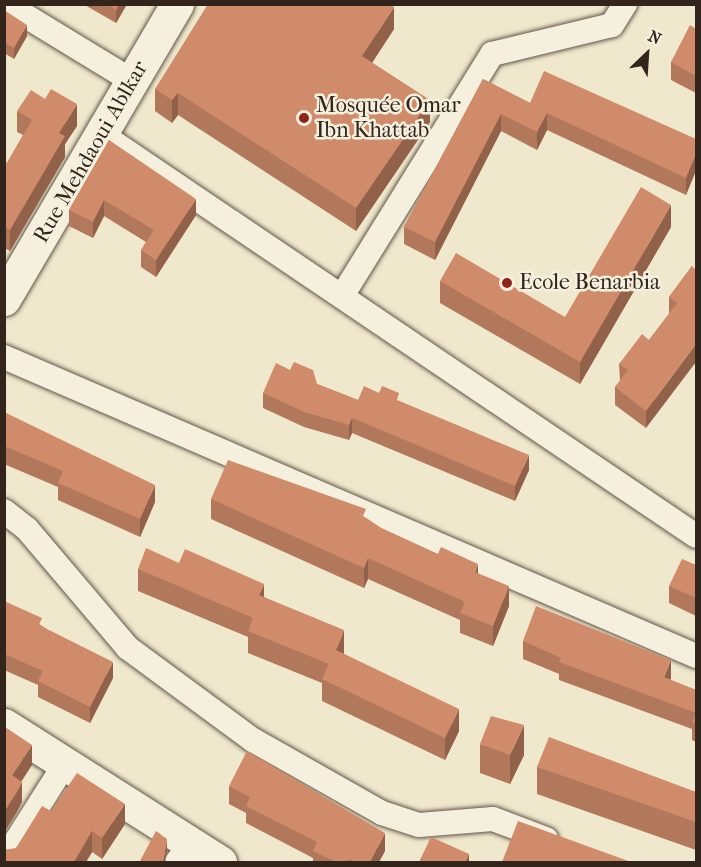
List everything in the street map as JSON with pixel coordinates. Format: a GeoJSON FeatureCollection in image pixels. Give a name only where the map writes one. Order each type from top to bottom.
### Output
{"type":"FeatureCollection","features":[{"type":"Feature","properties":{"kind":"street"},"geometry":{"type":"LineString","coordinates":[[6,4],[132,81]]}},
{"type":"Feature","properties":{"kind":"street","name":"Rue Mehdaoui Ablkar"},"geometry":{"type":"LineString","coordinates":[[7,290],[177,4]]}},
{"type":"Feature","properties":{"kind":"street"},"geometry":{"type":"LineString","coordinates":[[342,296],[492,54],[612,25],[625,4]]}},
{"type":"Feature","properties":{"kind":"street"},"geometry":{"type":"LineString","coordinates":[[101,134],[696,536]]}},
{"type":"Feature","properties":{"kind":"street"},"geometry":{"type":"LineString","coordinates":[[4,357],[696,656]]}},
{"type":"Feature","properties":{"kind":"street"},"geometry":{"type":"LineString","coordinates":[[4,511],[27,529],[128,648],[253,740],[382,813],[419,825],[492,819],[568,847]]}},
{"type":"Feature","properties":{"kind":"street"},"geometry":{"type":"LineString","coordinates":[[4,725],[65,764],[184,853],[220,862]]}},
{"type":"Feature","properties":{"kind":"street"},"geometry":{"type":"LineString","coordinates":[[4,860],[65,764]]}},
{"type":"Feature","properties":{"kind":"building"},"geometry":{"type":"Polygon","coordinates":[[[107,4],[119,4],[116,10],[107,4]]]}},
{"type":"Feature","properties":{"kind":"building","name":"Mosquée Omar Ibn Khattab"},"geometry":{"type":"Polygon","coordinates":[[[208,4],[390,4],[394,7],[362,56],[430,100],[356,208],[178,93],[172,100],[155,89],[208,4]]]}},
{"type":"Feature","properties":{"kind":"building"},"geometry":{"type":"Polygon","coordinates":[[[4,10],[27,25],[14,48],[4,42],[4,10]]]}},
{"type":"Feature","properties":{"kind":"building"},"geometry":{"type":"Polygon","coordinates":[[[690,25],[696,29],[696,76],[671,62],[690,25]]]}},
{"type":"Feature","properties":{"kind":"building"},"geometry":{"type":"Polygon","coordinates":[[[544,71],[696,139],[696,153],[686,178],[547,113],[537,132],[501,114],[435,242],[404,227],[483,79],[530,103],[544,71]]]}},
{"type":"Feature","properties":{"kind":"building"},"geometry":{"type":"Polygon","coordinates":[[[51,89],[77,104],[59,133],[65,136],[10,230],[4,227],[4,162],[7,163],[32,120],[17,111],[31,90],[45,99],[51,89]]]}},
{"type":"Feature","properties":{"kind":"building"},"geometry":{"type":"Polygon","coordinates":[[[109,140],[196,199],[156,260],[141,250],[154,230],[104,200],[93,222],[69,210],[109,140]]]}},
{"type":"Feature","properties":{"kind":"building"},"geometry":{"type":"Polygon","coordinates":[[[641,187],[671,205],[580,362],[440,281],[456,253],[565,317],[641,187]]]}},
{"type":"Feature","properties":{"kind":"building"},"geometry":{"type":"Polygon","coordinates":[[[692,266],[696,270],[696,344],[646,411],[615,387],[628,370],[619,364],[642,334],[649,340],[677,303],[669,297],[692,266]]]}},
{"type":"Feature","properties":{"kind":"building"},"geometry":{"type":"Polygon","coordinates":[[[294,362],[313,370],[317,384],[358,400],[364,386],[379,393],[382,386],[399,393],[397,400],[529,455],[515,486],[352,418],[349,425],[304,412],[263,393],[276,363],[290,370],[294,362]]]}},
{"type":"Feature","properties":{"kind":"building"},"geometry":{"type":"Polygon","coordinates":[[[4,412],[155,485],[140,519],[58,483],[63,471],[4,446],[4,412]]]}},
{"type":"Feature","properties":{"kind":"building"},"geometry":{"type":"Polygon","coordinates":[[[228,460],[366,509],[363,516],[381,528],[438,554],[441,547],[478,564],[475,572],[509,586],[493,626],[460,613],[465,602],[368,558],[364,568],[211,499],[228,460]]]}},
{"type":"Feature","properties":{"kind":"building"},"geometry":{"type":"Polygon","coordinates":[[[146,548],[179,563],[185,549],[264,584],[259,595],[344,630],[336,650],[459,709],[445,738],[322,679],[329,664],[248,631],[253,618],[138,569],[146,548]]]}},
{"type":"Feature","properties":{"kind":"building"},"geometry":{"type":"Polygon","coordinates":[[[682,559],[696,565],[696,598],[669,586],[682,559]]]}},
{"type":"Feature","properties":{"kind":"building"},"geometry":{"type":"Polygon","coordinates":[[[4,601],[42,618],[39,625],[113,662],[90,707],[38,681],[43,671],[4,654],[4,601]]]}},
{"type":"Feature","properties":{"kind":"building"},"geometry":{"type":"Polygon","coordinates":[[[536,606],[671,660],[664,677],[696,690],[696,713],[559,662],[561,658],[523,641],[536,606]]]}},
{"type":"Feature","properties":{"kind":"building"},"geometry":{"type":"Polygon","coordinates":[[[491,716],[524,725],[510,755],[480,744],[491,716]]]}},
{"type":"Feature","properties":{"kind":"building"},"geometry":{"type":"Polygon","coordinates":[[[5,727],[32,745],[12,775],[22,782],[4,812],[5,727]]]}},
{"type":"Feature","properties":{"kind":"building"},"geometry":{"type":"Polygon","coordinates":[[[549,737],[696,792],[696,822],[537,767],[549,737]]]}},
{"type":"Feature","properties":{"kind":"building"},"geometry":{"type":"Polygon","coordinates":[[[247,751],[385,833],[370,862],[355,862],[349,859],[347,862],[336,862],[313,851],[317,842],[246,806],[250,797],[229,786],[247,751]]]}},
{"type":"Feature","properties":{"kind":"building"},"geometry":{"type":"Polygon","coordinates":[[[77,773],[125,804],[102,838],[92,831],[74,862],[4,862],[4,850],[16,848],[42,806],[51,811],[77,773]]]}},
{"type":"Feature","properties":{"kind":"building"},"geometry":{"type":"Polygon","coordinates":[[[518,821],[631,862],[502,862],[518,821]]]}},
{"type":"Feature","properties":{"kind":"building"},"geometry":{"type":"Polygon","coordinates":[[[156,831],[167,839],[163,862],[142,862],[140,861],[156,831]]]}},
{"type":"Feature","properties":{"kind":"building"},"geometry":{"type":"Polygon","coordinates":[[[431,837],[469,854],[465,862],[419,862],[431,837]]]}},
{"type":"Feature","properties":{"kind":"place","name":"Mosquée Omar Ibn Khattab"},"geometry":{"type":"Point","coordinates":[304,118]}},
{"type":"Feature","properties":{"kind":"place","name":"Ecole Benarbia"},"geometry":{"type":"Point","coordinates":[507,283]}}]}
